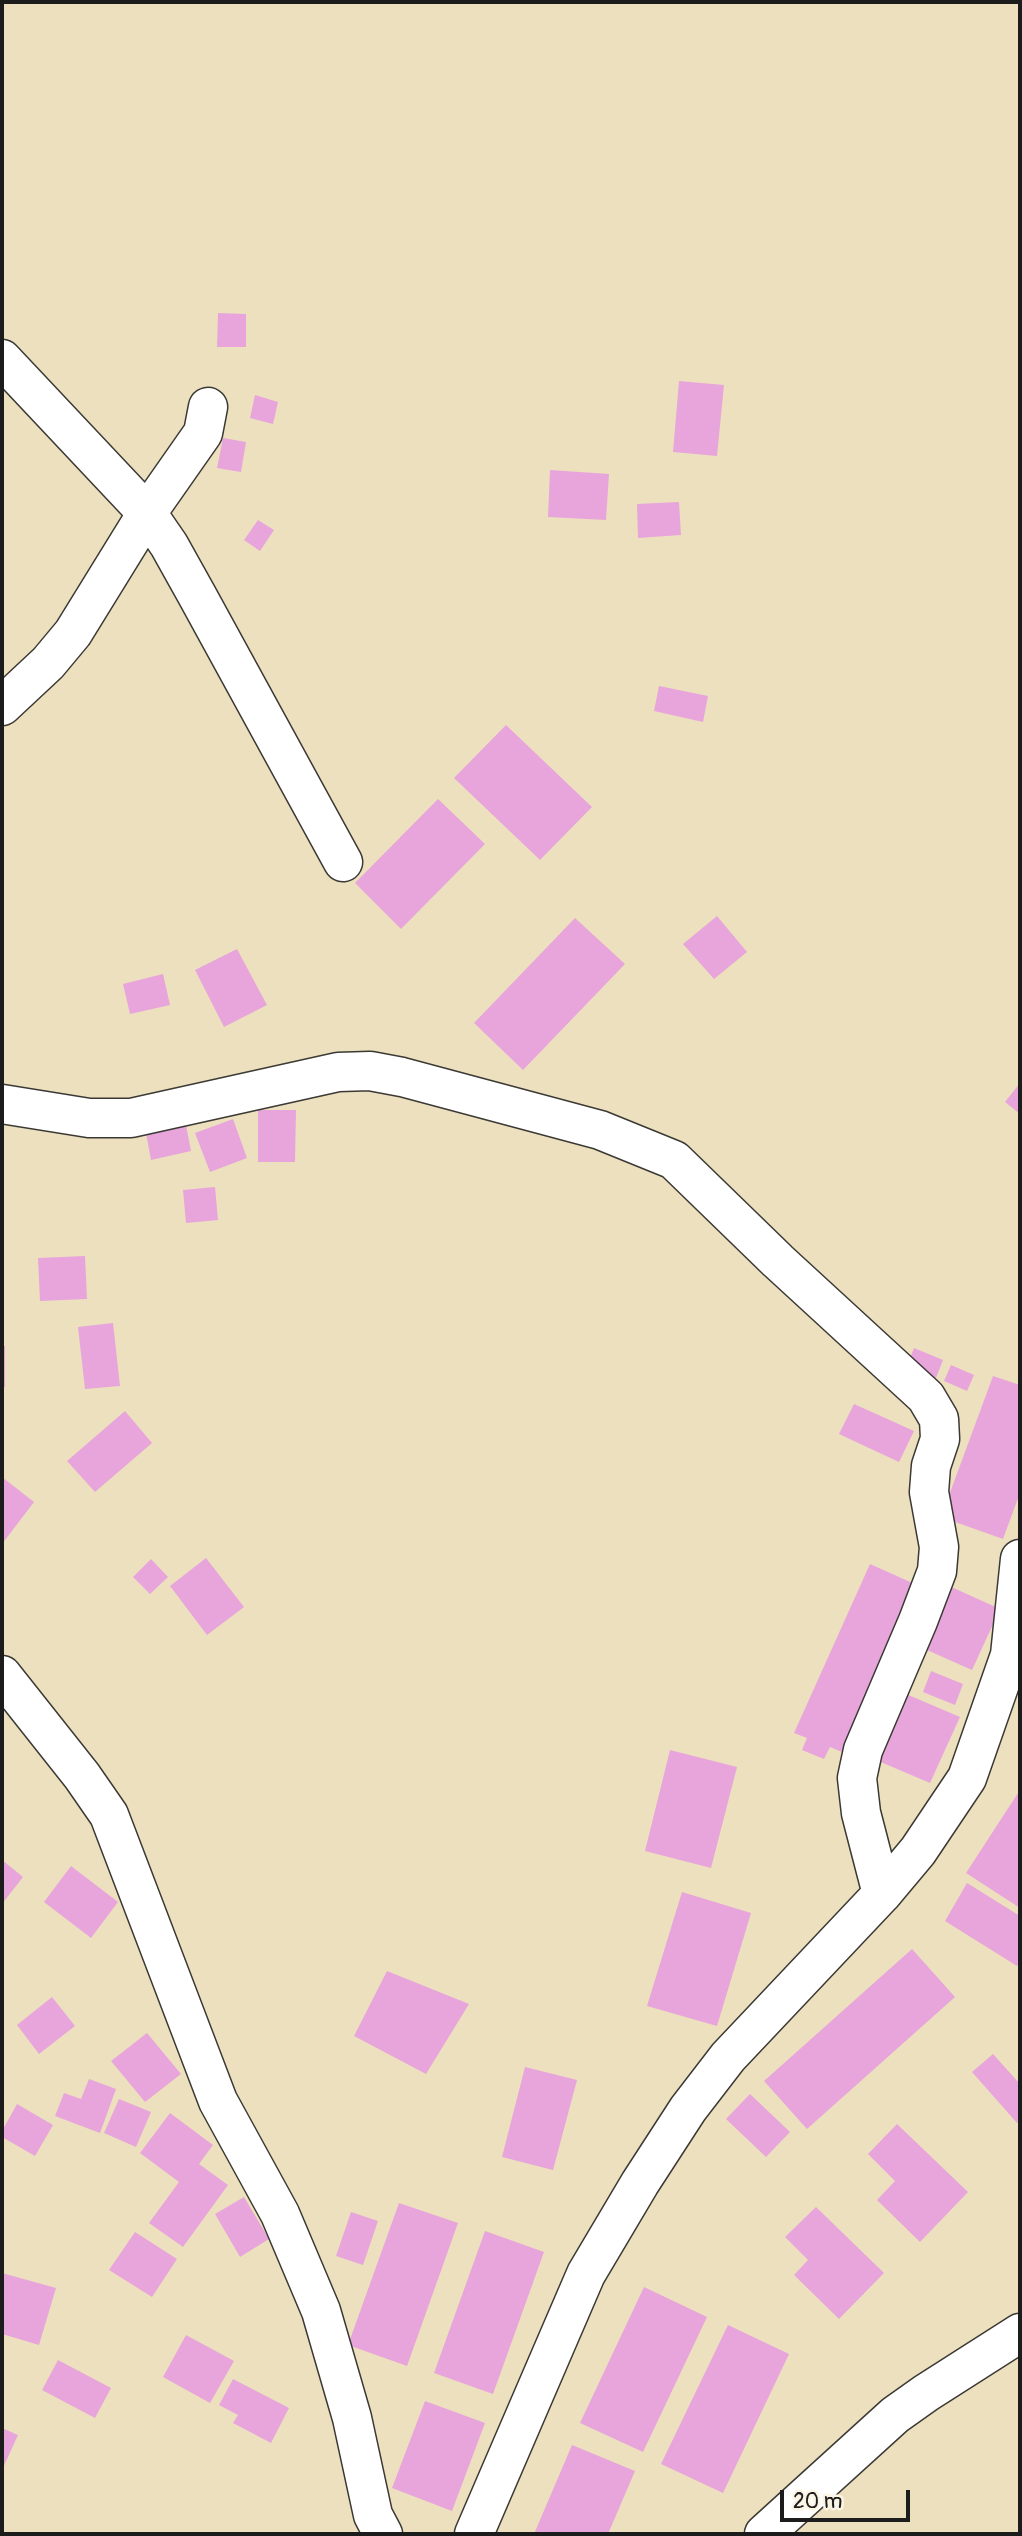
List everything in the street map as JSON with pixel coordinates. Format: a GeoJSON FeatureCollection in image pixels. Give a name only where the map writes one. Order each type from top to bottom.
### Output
{"type":"FeatureCollection","features":[{"type":"Feature","properties":{"kind":"street"},"geometry":{"type":"LineString","coordinates":[[2,359],[147,513],[181,566],[343,862]]}},
{"type":"Feature","properties":{"kind":"street"},"geometry":{"type":"LineString","coordinates":[[2,706],[48,663],[73,633],[147,513],[203,433],[208,407]]}},
{"type":"Feature","properties":{"kind":"street"},"geometry":{"type":"LineString","coordinates":[[2,1104],[89,1118],[131,1118],[314,1076],[370,1071],[402,1077],[600,1130],[674,1160],[778,1261],[926,1397],[939,1419],[940,1439],[931,1466],[929,1492],[939,1547],[937,1571],[863,1750],[857,1777],[861,1813],[882,1894]]}},
{"type":"Feature","properties":{"kind":"street"},"geometry":{"type":"LineString","coordinates":[[474,2534],[586,2274],[688,2109],[728,2057],[882,1894],[918,1851],[967,1778],[1010,1655],[1020,1559]]}},
{"type":"Feature","properties":{"kind":"street"},"geometry":{"type":"LineString","coordinates":[[2,1675],[82,1776],[109,1815],[218,2101],[280,2214],[321,2311],[352,2418],[373,2515],[383,2534]]}},
{"type":"Feature","properties":{"kind":"street"},"geometry":{"type":"LineString","coordinates":[[764,2534],[895,2415],[1020,2333]]}},
{"type":"Feature","properties":{"kind":"building"},"geometry":{"type":"Polygon","coordinates":[[[218,313],[246,314],[246,347],[217,347],[218,313]]]}},
{"type":"Feature","properties":{"kind":"building"},"geometry":{"type":"Polygon","coordinates":[[[679,381],[724,385],[717,456],[673,452],[679,381]]]}},
{"type":"Feature","properties":{"kind":"building"},"geometry":{"type":"Polygon","coordinates":[[[255,395],[278,402],[273,424],[250,418],[255,395]]]}},
{"type":"Feature","properties":{"kind":"building"},"geometry":{"type":"Polygon","coordinates":[[[223,438],[246,442],[241,472],[217,468],[223,438]]]}},
{"type":"Feature","properties":{"kind":"building"},"geometry":{"type":"Polygon","coordinates":[[[550,470],[609,474],[606,520],[548,517],[550,470]]]}},
{"type":"Feature","properties":{"kind":"building"},"geometry":{"type":"Polygon","coordinates":[[[679,502],[681,535],[638,538],[637,504],[679,502]]]}},
{"type":"Feature","properties":{"kind":"building"},"geometry":{"type":"Polygon","coordinates":[[[258,520],[274,530],[260,551],[244,540],[258,520]]]}},
{"type":"Feature","properties":{"kind":"building"},"geometry":{"type":"Polygon","coordinates":[[[659,686],[708,696],[703,722],[654,711],[659,686]]]}},
{"type":"Feature","properties":{"kind":"building"},"geometry":{"type":"Polygon","coordinates":[[[506,725],[592,807],[540,860],[454,778],[506,725]]]}},
{"type":"Feature","properties":{"kind":"building"},"geometry":{"type":"Polygon","coordinates":[[[438,799],[485,844],[401,929],[355,883],[438,799]]]}},
{"type":"Feature","properties":{"kind":"building"},"geometry":{"type":"Polygon","coordinates":[[[717,916],[747,952],[714,979],[683,944],[717,916]]]}},
{"type":"Feature","properties":{"kind":"building"},"geometry":{"type":"Polygon","coordinates":[[[575,918],[625,964],[523,1070],[474,1023],[575,918]]]}},
{"type":"Feature","properties":{"kind":"building"},"geometry":{"type":"Polygon","coordinates":[[[237,949],[267,1005],[224,1027],[195,970],[237,949]]]}},
{"type":"Feature","properties":{"kind":"building"},"geometry":{"type":"Polygon","coordinates":[[[163,974],[170,1005],[130,1014],[123,984],[163,974]]]}},
{"type":"Feature","properties":{"kind":"building"},"geometry":{"type":"Polygon","coordinates":[[[1020,1083],[1020,1114],[1005,1102],[1020,1083]]]}},
{"type":"Feature","properties":{"kind":"building"},"geometry":{"type":"Polygon","coordinates":[[[258,1110],[296,1110],[295,1162],[258,1162],[258,1110]]]}},
{"type":"Feature","properties":{"kind":"building"},"geometry":{"type":"Polygon","coordinates":[[[233,1119],[247,1158],[210,1172],[195,1133],[233,1119]]]}},
{"type":"Feature","properties":{"kind":"building"},"geometry":{"type":"Polygon","coordinates":[[[185,1120],[191,1151],[151,1160],[145,1128],[185,1120]]]}},
{"type":"Feature","properties":{"kind":"building"},"geometry":{"type":"Polygon","coordinates":[[[215,1187],[218,1220],[186,1223],[183,1190],[215,1187]]]}},
{"type":"Feature","properties":{"kind":"building"},"geometry":{"type":"Polygon","coordinates":[[[85,1256],[87,1299],[40,1301],[38,1258],[85,1256]]]}},
{"type":"Feature","properties":{"kind":"building"},"geometry":{"type":"Polygon","coordinates":[[[113,1323],[120,1386],[85,1389],[78,1327],[113,1323]]]}},
{"type":"Feature","properties":{"kind":"building"},"geometry":{"type":"Polygon","coordinates":[[[2,1346],[5,1346],[5,1387],[2,1387],[2,1346]]]}},
{"type":"Feature","properties":{"kind":"building"},"geometry":{"type":"Polygon","coordinates":[[[914,1348],[943,1360],[936,1378],[907,1366],[914,1348]]]}},
{"type":"Feature","properties":{"kind":"building"},"geometry":{"type":"Polygon","coordinates":[[[951,1365],[974,1375],[967,1391],[944,1381],[951,1365]]]}},
{"type":"Feature","properties":{"kind":"building"},"geometry":{"type":"Polygon","coordinates":[[[993,1376],[1020,1385],[1020,1493],[1003,1539],[941,1517],[993,1376]]]}},
{"type":"Feature","properties":{"kind":"building"},"geometry":{"type":"Polygon","coordinates":[[[854,1404],[914,1431],[899,1462],[839,1434],[854,1404]]]}},
{"type":"Feature","properties":{"kind":"building"},"geometry":{"type":"Polygon","coordinates":[[[125,1411],[152,1443],[95,1492],[67,1461],[125,1411]]]}},
{"type":"Feature","properties":{"kind":"building"},"geometry":{"type":"Polygon","coordinates":[[[2,1477],[34,1502],[2,1544],[2,1477]]]}},
{"type":"Feature","properties":{"kind":"building"},"geometry":{"type":"Polygon","coordinates":[[[206,1558],[244,1607],[207,1635],[170,1586],[206,1558]]]}},
{"type":"Feature","properties":{"kind":"building"},"geometry":{"type":"Polygon","coordinates":[[[151,1559],[168,1577],[150,1594],[133,1577],[151,1559]]]}},
{"type":"Feature","properties":{"kind":"building"},"geometry":{"type":"Polygon","coordinates":[[[870,1564],[917,1585],[842,1752],[830,1747],[824,1759],[802,1750],[807,1738],[794,1733],[870,1564]]]}},
{"type":"Feature","properties":{"kind":"building"},"geometry":{"type":"Polygon","coordinates":[[[947,1585],[1000,1609],[972,1670],[920,1647],[947,1585]]]}},
{"type":"Feature","properties":{"kind":"building"},"geometry":{"type":"Polygon","coordinates":[[[931,1671],[963,1684],[955,1705],[923,1692],[931,1671]]]}},
{"type":"Feature","properties":{"kind":"building"},"geometry":{"type":"Polygon","coordinates":[[[906,1694],[960,1717],[930,1783],[876,1760],[906,1694]]]}},
{"type":"Feature","properties":{"kind":"building"},"geometry":{"type":"Polygon","coordinates":[[[670,1750],[737,1767],[711,1868],[645,1851],[670,1750]]]}},
{"type":"Feature","properties":{"kind":"building"},"geometry":{"type":"Polygon","coordinates":[[[1020,1790],[1020,1908],[966,1873],[1020,1790]]]}},
{"type":"Feature","properties":{"kind":"building"},"geometry":{"type":"Polygon","coordinates":[[[2,1860],[23,1877],[2,1904],[2,1860]]]}},
{"type":"Feature","properties":{"kind":"building"},"geometry":{"type":"Polygon","coordinates":[[[71,1866],[118,1902],[91,1938],[44,1902],[71,1866]]]}},
{"type":"Feature","properties":{"kind":"building"},"geometry":{"type":"Polygon","coordinates":[[[967,1883],[1020,1916],[1020,1962],[1017,1966],[945,1921],[967,1883]]]}},
{"type":"Feature","properties":{"kind":"building"},"geometry":{"type":"Polygon","coordinates":[[[682,1892],[751,1913],[717,2026],[647,2006],[682,1892]]]}},
{"type":"Feature","properties":{"kind":"building"},"geometry":{"type":"Polygon","coordinates":[[[912,1949],[955,1997],[807,2129],[764,2081],[912,1949]]]}},
{"type":"Feature","properties":{"kind":"building"},"geometry":{"type":"Polygon","coordinates":[[[387,1971],[469,2004],[426,2074],[354,2036],[387,1971]]]}},
{"type":"Feature","properties":{"kind":"building"},"geometry":{"type":"Polygon","coordinates":[[[52,1997],[75,2026],[39,2054],[17,2025],[52,1997]]]}},
{"type":"Feature","properties":{"kind":"building"},"geometry":{"type":"Polygon","coordinates":[[[147,2033],[181,2074],[145,2102],[111,2061],[147,2033]]]}},
{"type":"Feature","properties":{"kind":"building"},"geometry":{"type":"Polygon","coordinates":[[[993,2054],[1020,2084],[1020,2120],[1017,2123],[972,2072],[993,2054]]]}},
{"type":"Feature","properties":{"kind":"building"},"geometry":{"type":"Polygon","coordinates":[[[525,2067],[577,2080],[553,2170],[502,2157],[525,2067]]]}},
{"type":"Feature","properties":{"kind":"building"},"geometry":{"type":"Polygon","coordinates":[[[89,2079],[116,2089],[100,2133],[55,2116],[64,2093],[81,2099],[89,2079]]]}},
{"type":"Feature","properties":{"kind":"building"},"geometry":{"type":"Polygon","coordinates":[[[750,2094],[790,2132],[766,2157],[726,2119],[750,2094]]]}},
{"type":"Feature","properties":{"kind":"building"},"geometry":{"type":"Polygon","coordinates":[[[119,2099],[151,2112],[136,2147],[104,2133],[119,2099]]]}},
{"type":"Feature","properties":{"kind":"building"},"geometry":{"type":"Polygon","coordinates":[[[17,2104],[53,2125],[35,2156],[2,2137],[2,2131],[17,2104]]]}},
{"type":"Feature","properties":{"kind":"building"},"geometry":{"type":"Polygon","coordinates":[[[170,2113],[213,2145],[199,2164],[228,2185],[183,2247],[149,2223],[179,2182],[140,2153],[170,2113]]]}},
{"type":"Feature","properties":{"kind":"building"},"geometry":{"type":"Polygon","coordinates":[[[897,2124],[968,2192],[920,2242],[877,2200],[895,2181],[868,2154],[897,2124]]]}},
{"type":"Feature","properties":{"kind":"building"},"geometry":{"type":"Polygon","coordinates":[[[244,2197],[269,2239],[240,2257],[215,2214],[244,2197]]]}},
{"type":"Feature","properties":{"kind":"building"},"geometry":{"type":"Polygon","coordinates":[[[399,2203],[458,2223],[407,2366],[348,2345],[399,2203]]]}},
{"type":"Feature","properties":{"kind":"building"},"geometry":{"type":"Polygon","coordinates":[[[816,2207],[884,2273],[839,2319],[794,2275],[808,2260],[785,2237],[816,2207]]]}},
{"type":"Feature","properties":{"kind":"building"},"geometry":{"type":"Polygon","coordinates":[[[351,2212],[378,2221],[363,2265],[336,2256],[351,2212]]]}},
{"type":"Feature","properties":{"kind":"building"},"geometry":{"type":"Polygon","coordinates":[[[485,2231],[544,2252],[493,2394],[434,2373],[485,2231]]]}},
{"type":"Feature","properties":{"kind":"building"},"geometry":{"type":"Polygon","coordinates":[[[135,2232],[177,2259],[152,2297],[109,2270],[135,2232]]]}},
{"type":"Feature","properties":{"kind":"building"},"geometry":{"type":"Polygon","coordinates":[[[2,2273],[56,2288],[39,2345],[2,2334],[2,2273]]]}},
{"type":"Feature","properties":{"kind":"building"},"geometry":{"type":"Polygon","coordinates":[[[644,2287],[707,2317],[643,2452],[580,2423],[644,2287]]]}},
{"type":"Feature","properties":{"kind":"building"},"geometry":{"type":"Polygon","coordinates":[[[728,2325],[789,2354],[723,2493],[661,2464],[728,2325]]]}},
{"type":"Feature","properties":{"kind":"building"},"geometry":{"type":"Polygon","coordinates":[[[186,2335],[234,2361],[210,2403],[163,2377],[186,2335]]]}},
{"type":"Feature","properties":{"kind":"building"},"geometry":{"type":"Polygon","coordinates":[[[58,2360],[111,2388],[95,2418],[42,2390],[58,2360]]]}},
{"type":"Feature","properties":{"kind":"building"},"geometry":{"type":"Polygon","coordinates":[[[233,2379],[289,2408],[271,2443],[233,2423],[238,2415],[219,2405],[233,2379]]]}},
{"type":"Feature","properties":{"kind":"building"},"geometry":{"type":"Polygon","coordinates":[[[425,2401],[485,2423],[452,2511],[392,2488],[425,2401]]]}},
{"type":"Feature","properties":{"kind":"building"},"geometry":{"type":"Polygon","coordinates":[[[2,2428],[18,2435],[2,2470],[2,2428]]]}},
{"type":"Feature","properties":{"kind":"building"},"geometry":{"type":"Polygon","coordinates":[[[572,2445],[635,2471],[608,2534],[534,2534],[572,2445]]]}}]}
